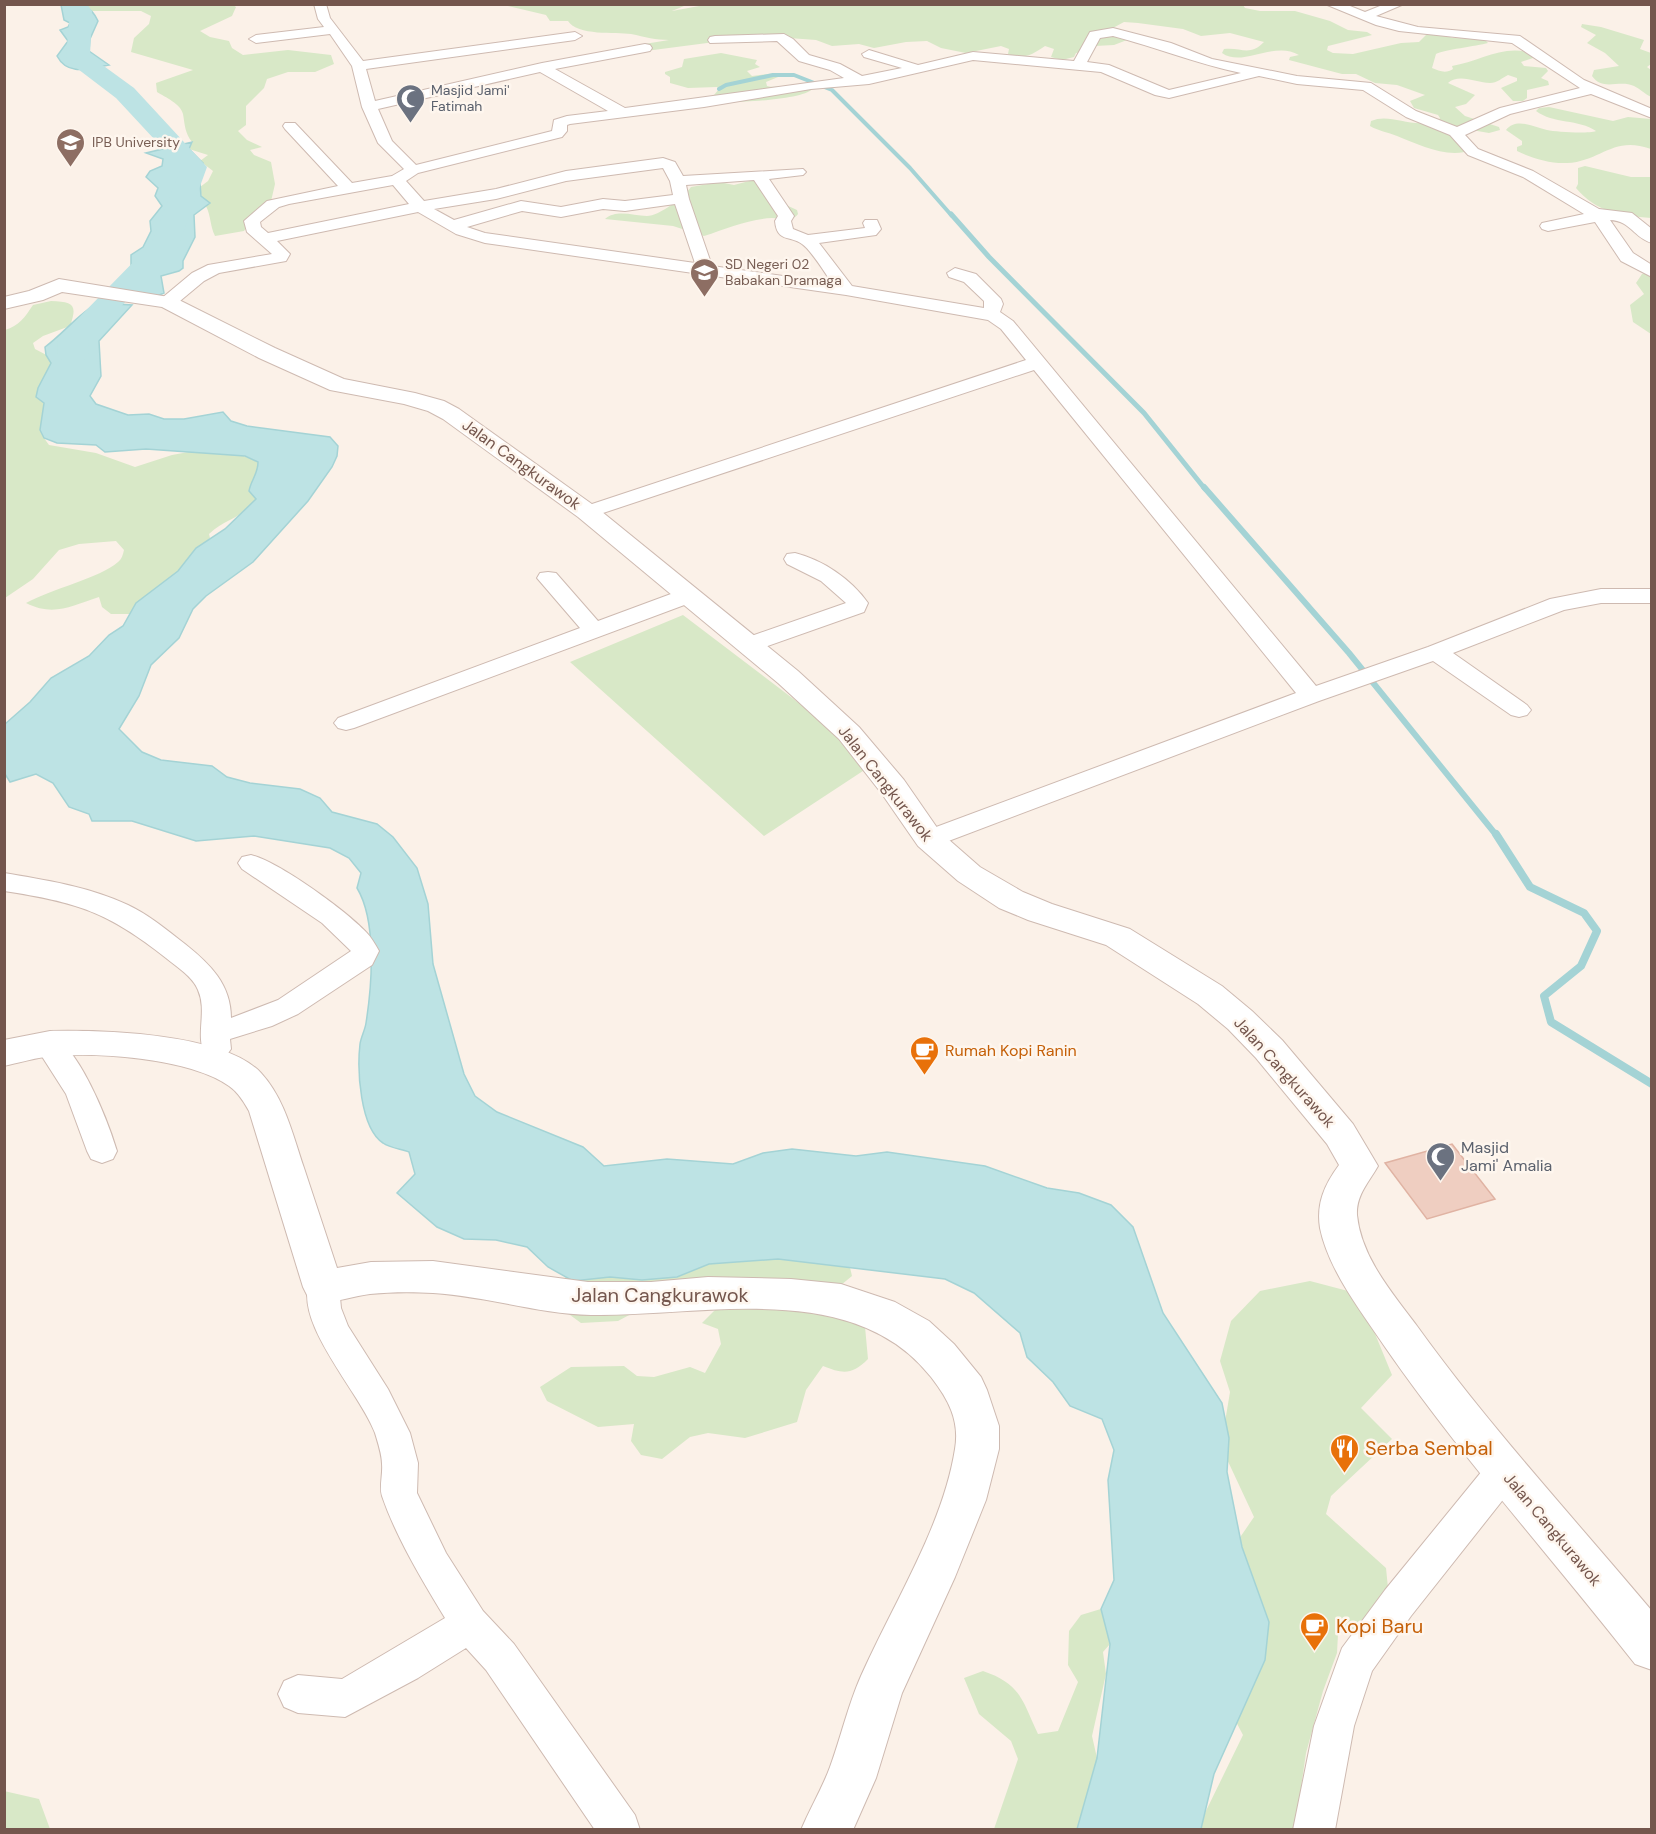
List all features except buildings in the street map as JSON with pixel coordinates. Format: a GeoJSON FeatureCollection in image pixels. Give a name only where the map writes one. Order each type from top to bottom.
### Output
{"type":"FeatureCollection","features":[{"type":"Feature","properties":{"kind":"street"},"geometry":{"type":"LineString","coordinates":[[320,4],[324,19],[352,53],[359,66],[369,107],[385,143],[412,170]]}},
{"type":"Feature","properties":{"kind":"street"},"geometry":{"type":"LineString","coordinates":[[1331,4],[1376,21],[1405,27],[1515,39],[1526,44],[1556,68],[1606,97],[1652,114]]}},
{"type":"Feature","properties":{"kind":"street"},"geometry":{"type":"LineString","coordinates":[[1365,16],[1398,4]]}},
{"type":"Feature","properties":{"kind":"street"},"geometry":{"type":"LineString","coordinates":[[256,39],[332,30]]}},
{"type":"Feature","properties":{"kind":"street"},"geometry":{"type":"LineString","coordinates":[[1079,64],[1095,35],[1113,32],[1166,46],[1198,59],[1297,80],[1366,86],[1411,114],[1458,133],[1492,115],[1594,89]]}},
{"type":"Feature","properties":{"kind":"street"},"geometry":{"type":"LineString","coordinates":[[359,66],[487,46],[575,36]]}},
{"type":"Feature","properties":{"kind":"street"},"geometry":{"type":"LineString","coordinates":[[715,40],[779,37],[788,42],[804,58],[835,67],[858,80]]}},
{"type":"Feature","properties":{"kind":"street"},"geometry":{"type":"LineString","coordinates":[[487,46],[520,63],[542,67],[623,113]]}},
{"type":"Feature","properties":{"kind":"street"},"geometry":{"type":"LineString","coordinates":[[369,107],[542,67],[645,48]]}},
{"type":"Feature","properties":{"kind":"street"},"geometry":{"type":"LineString","coordinates":[[869,54],[918,69]]}},
{"type":"Feature","properties":{"kind":"street"},"geometry":{"type":"LineString","coordinates":[[162,300],[214,269],[280,257],[282,254],[253,229],[252,221],[273,204],[397,180],[412,170],[556,134],[560,131],[559,123],[567,120],[813,85],[889,77],[973,56],[1079,64],[1113,70],[1169,94],[1260,72]]}},
{"type":"Feature","properties":{"kind":"street"},"geometry":{"type":"LineString","coordinates":[[795,77],[813,85]]}},
{"type":"Feature","properties":{"kind":"street"},"geometry":{"type":"LineString","coordinates":[[290,126],[348,188]]}},
{"type":"Feature","properties":{"kind":"street"},"geometry":{"type":"LineString","coordinates":[[1458,133],[1457,136],[1473,152],[1528,174],[1597,215],[1626,257],[1652,272]]}},
{"type":"Feature","properties":{"kind":"street"},"geometry":{"type":"LineString","coordinates":[[265,239],[422,206],[496,194],[566,177],[651,164],[670,165],[678,181],[681,199],[705,269]]}},
{"type":"Feature","properties":{"kind":"street"},"geometry":{"type":"LineString","coordinates":[[678,181],[798,172]]}},
{"type":"Feature","properties":{"kind":"street"},"geometry":{"type":"LineString","coordinates":[[759,176],[786,216],[783,221],[785,231],[794,237],[808,240],[870,232],[873,229],[871,223]]}},
{"type":"Feature","properties":{"kind":"street"},"geometry":{"type":"LineString","coordinates":[[397,180],[400,186],[422,206],[452,226],[462,232],[485,238],[705,269],[990,315],[1007,325],[1311,696]]}},
{"type":"Feature","properties":{"kind":"street"},"geometry":{"type":"LineString","coordinates":[[452,226],[521,206],[569,212],[603,204],[625,206],[681,199]]}},
{"type":"Feature","properties":{"kind":"street"},"geometry":{"type":"LineString","coordinates":[[1548,226],[1597,215],[1626,216],[1652,238]]}},
{"type":"Feature","properties":{"kind":"street"},"geometry":{"type":"LineString","coordinates":[[808,240],[846,291]]}},
{"type":"Feature","properties":{"kind":"street"},"geometry":{"type":"LineString","coordinates":[[956,273],[970,278],[992,299],[994,304],[990,315]]}},
{"type":"Feature","properties":{"kind":"street","name":"Jalan Cangkurawok"},"geometry":{"type":"LineString","coordinates":[[4,303],[36,296],[59,285],[162,300],[338,386],[407,398],[436,406],[451,414],[588,512],[788,677],[849,733],[893,787],[929,839],[969,874],[1011,900],[1125,941],[1210,995],[1240,1020],[1269,1049],[1340,1134],[1359,1166],[1341,1191],[1338,1216],[1346,1247],[1369,1291],[1426,1375],[1652,1648]]}},
{"type":"Feature","properties":{"kind":"street"},"geometry":{"type":"LineString","coordinates":[[588,512],[1036,363]]}},
{"type":"Feature","properties":{"kind":"street"},"geometry":{"type":"LineString","coordinates":[[748,645],[856,607],[857,603],[838,583],[822,572],[795,559]]}},
{"type":"Feature","properties":{"kind":"street"},"geometry":{"type":"LineString","coordinates":[[548,578],[594,630]]}},
{"type":"Feature","properties":{"kind":"street"},"geometry":{"type":"LineString","coordinates":[[346,723],[489,672],[687,596]]}},
{"type":"Feature","properties":{"kind":"street"},"geometry":{"type":"LineString","coordinates":[[929,839],[1311,696],[1436,652],[1567,601],[1601,596],[1652,596]]}},
{"type":"Feature","properties":{"kind":"street"},"geometry":{"type":"LineString","coordinates":[[1436,652],[1519,710]]}},
{"type":"Feature","properties":{"kind":"street"},"geometry":{"type":"LineString","coordinates":[[4,1053],[48,1044],[95,1044],[154,1049],[216,1048],[262,1019],[288,1007],[362,958],[365,951],[363,945],[351,933],[310,900],[251,863]]}},
{"type":"Feature","properties":{"kind":"street"},"geometry":{"type":"LineString","coordinates":[[4,882],[56,890],[92,902],[133,920],[199,970],[212,988],[218,1007],[216,1048],[256,1092],[267,1111],[323,1287],[324,1308],[334,1332],[376,1399],[392,1433],[400,1463],[399,1494],[408,1515],[433,1565],[470,1624],[500,1657],[620,1830]]}},
{"type":"Feature","properties":{"kind":"street"},"geometry":{"type":"LineString","coordinates":[[48,1044],[67,1067],[87,1106],[102,1151]]}},
{"type":"Feature","properties":{"kind":"street","name":"Jalan Cangkurawok"},"geometry":{"type":"LineString","coordinates":[[323,1287],[371,1278],[433,1277],[588,1299],[651,1298],[708,1293],[791,1295],[841,1301],[881,1314],[915,1333],[939,1356],[966,1390],[978,1426],[977,1449],[964,1500],[932,1577],[879,1690],[850,1778],[826,1830]]}},
{"type":"Feature","properties":{"kind":"street"},"geometry":{"type":"LineString","coordinates":[[1314,1830],[1334,1726],[1356,1661],[1398,1603],[1504,1471]]}},
{"type":"Feature","properties":{"kind":"street"},"geometry":{"type":"LineString","coordinates":[[298,1694],[345,1698],[470,1624]]}},
{"type":"Feature","properties":{"kind":"green space"},"geometry":{"type":"Polygon","coordinates":[[[683,4],[684,6],[672,11],[710,4],[1243,5],[1245,8],[1260,11],[1295,11],[1330,21],[1348,30],[1367,32],[1372,35],[1328,46],[1327,50],[1333,53],[1353,54],[1401,43],[1419,42],[1427,34],[1435,33],[1453,38],[1484,39],[1488,43],[1436,54],[1432,68],[1448,71],[1453,69],[1452,66],[1492,54],[1523,51],[1533,54],[1533,58],[1521,62],[1524,66],[1546,68],[1548,71],[1541,78],[1548,81],[1549,85],[1527,90],[1527,98],[1523,101],[1513,101],[1501,88],[1517,81],[1517,78],[1508,75],[1493,83],[1463,79],[1452,80],[1448,83],[1475,95],[1466,104],[1455,107],[1465,116],[1499,127],[1500,130],[1489,133],[1460,128],[1474,149],[1455,153],[1425,147],[1370,126],[1371,121],[1386,118],[1419,123],[1439,120],[1438,115],[1414,108],[1410,101],[1425,95],[1397,85],[1375,83],[1356,74],[1342,74],[1289,60],[1290,57],[1299,55],[1289,51],[1279,50],[1239,58],[1230,57],[1222,53],[1224,49],[1249,50],[1259,47],[1264,42],[1230,33],[1201,36],[1183,29],[1124,22],[1111,29],[1190,59],[1155,49],[1140,41],[1127,40],[1114,45],[1095,46],[1089,51],[1076,53],[1074,57],[1062,60],[1051,57],[1054,49],[1045,46],[1032,54],[1018,57],[1008,54],[1009,49],[1001,46],[966,53],[941,48],[927,41],[874,48],[859,44],[832,46],[816,40],[761,36],[638,52],[631,48],[632,46],[669,40],[588,31],[573,26],[568,21],[550,21],[546,15],[504,5],[683,4]]]}},
{"type":"Feature","properties":{"kind":"green space"},"geometry":{"type":"Polygon","coordinates":[[[75,5],[233,5],[236,7],[232,16],[200,31],[210,37],[229,41],[232,48],[243,55],[288,50],[331,55],[334,64],[315,72],[288,72],[267,79],[264,88],[246,106],[246,125],[238,131],[247,140],[262,147],[250,150],[254,155],[271,162],[275,184],[269,210],[253,218],[244,231],[215,236],[206,206],[210,203],[202,198],[200,187],[208,181],[213,171],[200,161],[208,155],[189,149],[192,142],[182,110],[157,92],[156,83],[193,70],[131,52],[134,38],[149,24],[151,16],[141,11],[81,11],[75,5]]]}},
{"type":"Feature","properties":{"kind":"green space"},"geometry":{"type":"Polygon","coordinates":[[[1582,24],[1601,27],[1644,40],[1640,49],[1651,53],[1651,64],[1647,67],[1651,70],[1651,97],[1628,84],[1606,84],[1596,81],[1592,76],[1594,70],[1619,66],[1605,53],[1587,43],[1596,35],[1581,27],[1582,24]]]}},
{"type":"Feature","properties":{"kind":"green space"},"geometry":{"type":"Polygon","coordinates":[[[721,53],[757,60],[755,64],[760,67],[747,71],[752,76],[776,73],[783,75],[766,82],[767,86],[801,84],[812,89],[787,98],[732,102],[714,95],[719,89],[717,87],[688,88],[670,83],[670,77],[665,74],[665,72],[682,67],[684,59],[721,53]]]}},
{"type":"Feature","properties":{"kind":"green space"},"geometry":{"type":"Polygon","coordinates":[[[1549,107],[1613,121],[1628,117],[1651,119],[1651,149],[1638,145],[1627,145],[1590,158],[1567,163],[1541,160],[1517,151],[1522,141],[1506,130],[1515,124],[1579,133],[1596,131],[1582,125],[1550,118],[1536,111],[1539,108],[1549,107]]]}},
{"type":"Feature","properties":{"kind":"green space"},"geometry":{"type":"Polygon","coordinates":[[[1585,166],[1631,177],[1651,177],[1651,218],[1619,214],[1592,203],[1576,188],[1578,168],[1585,166]]]}},
{"type":"Feature","properties":{"kind":"green space"},"geometry":{"type":"Polygon","coordinates":[[[761,180],[786,205],[797,210],[798,214],[789,219],[754,220],[704,236],[673,226],[605,219],[615,214],[647,216],[658,213],[683,196],[691,187],[719,182],[734,185],[761,180]]]}},
{"type":"Feature","properties":{"kind":"green space"},"geometry":{"type":"Polygon","coordinates":[[[1651,272],[1651,334],[1633,322],[1630,305],[1644,294],[1636,283],[1642,274],[1651,272]]]}},
{"type":"Feature","properties":{"kind":"green space"},"geometry":{"type":"Polygon","coordinates":[[[51,301],[69,304],[74,313],[70,326],[43,336],[33,343],[35,349],[56,360],[38,388],[44,403],[44,438],[49,445],[96,453],[135,467],[172,455],[225,448],[258,462],[256,499],[239,515],[209,534],[210,538],[189,559],[193,568],[139,614],[111,614],[102,607],[99,597],[71,607],[54,610],[26,603],[110,568],[118,562],[124,550],[116,541],[79,544],[59,550],[33,579],[5,598],[5,330],[18,323],[33,305],[51,301]]]}},
{"type":"Feature","properties":{"kind":"green space"},"geometry":{"type":"Polygon","coordinates":[[[683,615],[825,723],[869,767],[764,836],[570,662],[683,615]]]}},
{"type":"Feature","properties":{"kind":"green space"},"geometry":{"type":"Polygon","coordinates":[[[682,1250],[849,1263],[852,1276],[841,1285],[864,1316],[868,1359],[857,1368],[847,1372],[823,1366],[806,1390],[797,1422],[745,1438],[708,1433],[690,1437],[662,1459],[641,1455],[631,1441],[634,1424],[598,1427],[547,1401],[540,1387],[571,1367],[624,1366],[637,1376],[654,1377],[690,1367],[705,1373],[721,1344],[718,1329],[702,1323],[734,1291],[646,1306],[618,1321],[581,1323],[555,1304],[563,1279],[579,1269],[682,1250]]]}},
{"type":"Feature","properties":{"kind":"green space"},"geometry":{"type":"Polygon","coordinates":[[[1310,1281],[1348,1291],[1371,1324],[1392,1375],[1361,1408],[1392,1439],[1331,1496],[1326,1514],[1386,1568],[1388,1588],[1378,1626],[1338,1634],[1337,1653],[1323,1691],[1306,1753],[1295,1829],[1201,1830],[1204,1815],[1243,1735],[1224,1699],[1230,1552],[1254,1517],[1225,1455],[1225,1422],[1230,1392],[1220,1361],[1231,1321],[1260,1291],[1310,1281]]]}},
{"type":"Feature","properties":{"kind":"green space"},"geometry":{"type":"Polygon","coordinates":[[[1114,1605],[1110,1644],[1103,1652],[1106,1674],[1092,1736],[1097,1758],[1091,1829],[994,1829],[1018,1759],[1011,1741],[979,1714],[964,1678],[983,1671],[996,1676],[1019,1695],[1038,1734],[1058,1731],[1078,1682],[1068,1665],[1069,1631],[1081,1615],[1114,1605]]]}},
{"type":"Feature","properties":{"kind":"green space"},"geometry":{"type":"Polygon","coordinates":[[[4,1791],[39,1799],[50,1829],[5,1829],[4,1791]]]}},
{"type":"Feature","properties":{"kind":"water"},"geometry":{"type":"Polygon","coordinates":[[[61,5],[83,6],[95,15],[98,21],[90,39],[89,51],[109,65],[80,70],[67,67],[62,63],[57,56],[68,41],[60,30],[68,27],[70,23],[64,20],[61,5]]]}},
{"type":"Feature","properties":{"kind":"water"},"geometry":{"type":"Polygon","coordinates":[[[192,142],[189,149],[203,163],[199,169],[201,196],[210,203],[194,215],[195,237],[183,261],[183,268],[161,276],[164,293],[155,297],[114,290],[131,271],[131,255],[143,247],[151,231],[150,221],[162,206],[155,196],[158,188],[146,177],[150,171],[162,166],[163,159],[146,153],[192,142]]]}},
{"type":"Feature","properties":{"kind":"water"},"geometry":{"type":"Polygon","coordinates":[[[98,303],[132,305],[99,341],[101,376],[90,396],[96,404],[128,415],[149,414],[164,419],[184,419],[223,412],[231,421],[247,426],[330,437],[338,446],[332,467],[308,501],[253,562],[206,596],[193,609],[179,638],[151,665],[139,696],[119,729],[142,752],[161,760],[212,766],[227,777],[250,783],[300,789],[320,798],[332,812],[377,824],[393,837],[417,868],[428,904],[433,964],[464,1074],[475,1096],[497,1112],[583,1147],[604,1166],[667,1159],[733,1164],[763,1153],[792,1149],[856,1156],[887,1152],[985,1166],[1047,1188],[1079,1193],[1111,1205],[1133,1227],[1163,1313],[1222,1403],[1229,1438],[1227,1472],[1242,1547],[1269,1622],[1265,1660],[1214,1774],[1201,1829],[1077,1829],[1097,1758],[1110,1644],[1101,1609],[1114,1580],[1108,1480],[1114,1450],[1102,1419],[1070,1406],[1053,1382],[1027,1357],[1020,1333],[974,1293],[945,1279],[778,1259],[709,1264],[677,1277],[642,1280],[610,1277],[573,1281],[548,1267],[527,1247],[496,1240],[464,1239],[437,1227],[397,1193],[415,1174],[409,1152],[383,1143],[375,1136],[365,1112],[360,1083],[359,1055],[370,991],[370,935],[368,918],[357,888],[361,873],[349,858],[330,848],[254,836],[196,841],[132,821],[92,821],[89,814],[69,807],[53,783],[36,774],[10,782],[5,774],[5,724],[30,702],[51,678],[89,656],[109,635],[123,626],[136,603],[178,571],[196,548],[225,529],[256,499],[249,491],[258,462],[245,456],[146,449],[105,452],[96,445],[57,443],[44,438],[40,430],[44,403],[36,397],[38,388],[51,363],[46,355],[45,347],[98,303]]]}},
{"type":"Feature","properties":{"kind":"waterway"},"geometry":{"type":"LineString","coordinates":[[73,353],[73,339],[164,247],[194,167],[125,93],[78,58],[81,11],[75,4]]}},
{"type":"Feature","properties":{"kind":"waterway"},"geometry":{"type":"LineString","coordinates":[[719,89],[726,85],[773,75],[794,75],[832,90],[910,168],[952,216]]}},
{"type":"Feature","properties":{"kind":"waterway"},"geometry":{"type":"LineString","coordinates":[[951,214],[989,257],[1144,413],[1205,489]]}},
{"type":"Feature","properties":{"kind":"waterway"},"geometry":{"type":"LineString","coordinates":[[1204,487],[1349,653],[1497,836]]}},
{"type":"Feature","properties":{"kind":"waterway"},"geometry":{"type":"LineString","coordinates":[[1496,834],[1530,887],[1584,913],[1597,931],[1581,966],[1544,996],[1551,1022],[1652,1084]]}},
{"type":"Feature","properties":{"kind":"place","name":"Masjid Jami' Fatimah"},"geometry":{"type":"Point","coordinates":[410,124]}},
{"type":"Feature","properties":{"kind":"place","name":"IPB University"},"geometry":{"type":"Point","coordinates":[71,168]}},
{"type":"Feature","properties":{"kind":"place","name":"SD Negeri 02 Babakan Dramaga"},"geometry":{"type":"Point","coordinates":[704,298]}},
{"type":"Feature","properties":{"kind":"place","name":"Rumah Kopi Ranin"},"geometry":{"type":"Point","coordinates":[924,1076]}},
{"type":"Feature","properties":{"kind":"place","name":"Masjid Jami' Amalia"},"geometry":{"type":"Point","coordinates":[1440,1182]}},
{"type":"Feature","properties":{"kind":"place","name":"Serba Sembal"},"geometry":{"type":"Point","coordinates":[1344,1474]}},
{"type":"Feature","properties":{"kind":"place","name":"Kopi Baru"},"geometry":{"type":"Point","coordinates":[1315,1652]}}]}
